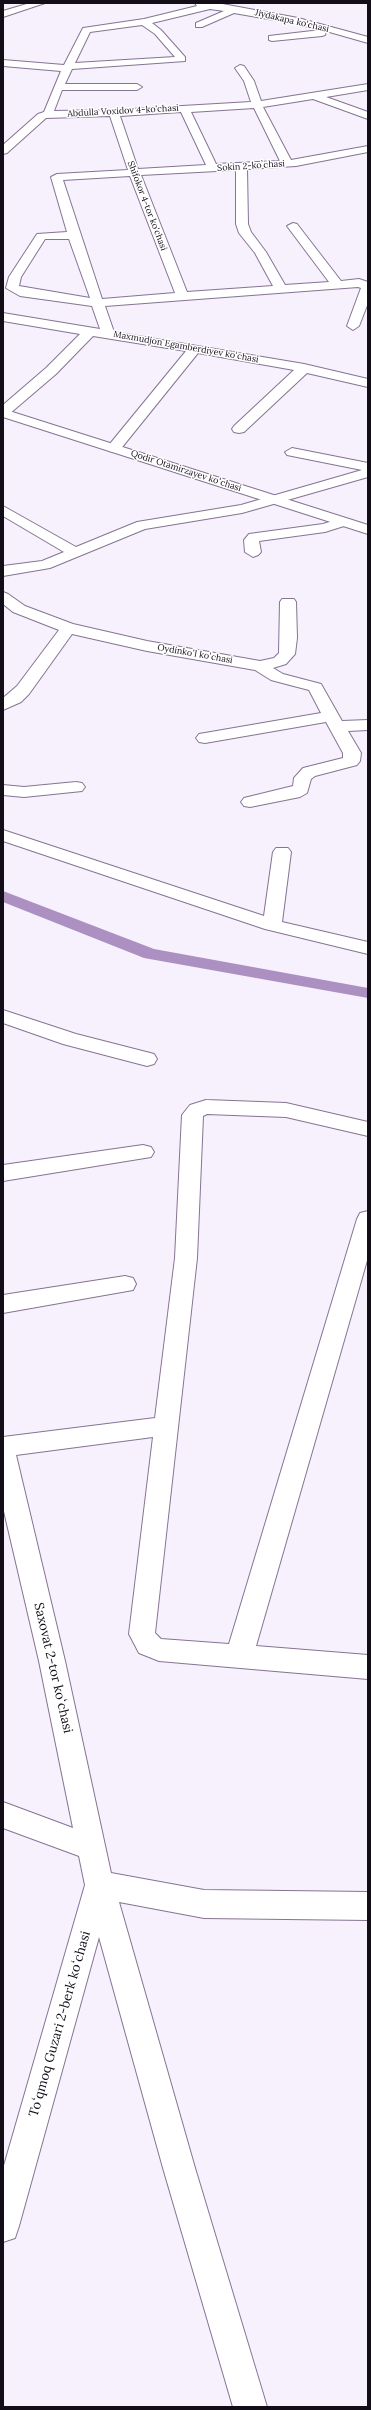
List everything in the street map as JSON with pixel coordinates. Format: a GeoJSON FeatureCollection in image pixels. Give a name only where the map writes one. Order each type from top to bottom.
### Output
{"type":"FeatureCollection","features":[{"type":"Feature","properties":{"kind":"street"},"geometry":{"type":"LineString","coordinates":[[3,14],[40,3]]}},
{"type":"Feature","properties":{"kind":"street","name":"Jiydakapa ko'chasi"},"geometry":{"type":"LineString","coordinates":[[192,3],[210,4],[298,21],[368,40]]}},
{"type":"Feature","properties":{"kind":"street"},"geometry":{"type":"LineString","coordinates":[[3,151],[8,141],[42,116],[48,114],[58,87],[86,30],[144,22],[210,4]]}},
{"type":"Feature","properties":{"kind":"street"},"geometry":{"type":"LineString","coordinates":[[199,26],[237,9],[258,4]]}},
{"type":"Feature","properties":{"kind":"street"},"geometry":{"type":"LineString","coordinates":[[3,63],[68,67],[182,58],[158,32],[144,22]]}},
{"type":"Feature","properties":{"kind":"street"},"geometry":{"type":"LineString","coordinates":[[272,38],[368,29]]}},
{"type":"Feature","properties":{"kind":"street"},"geometry":{"type":"LineString","coordinates":[[240,68],[249,81],[257,105],[287,163]]}},
{"type":"Feature","properties":{"kind":"street"},"geometry":{"type":"LineString","coordinates":[[58,87],[137,87]]}},
{"type":"Feature","properties":{"kind":"street","name":"Abdulla Voxidov 4-ko'chasi"},"geometry":{"type":"LineString","coordinates":[[48,114],[114,113],[257,105],[368,87]]}},
{"type":"Feature","properties":{"kind":"street"},"geometry":{"type":"LineString","coordinates":[[312,95],[368,116]]}},
{"type":"Feature","properties":{"kind":"street"},"geometry":{"type":"LineString","coordinates":[[184,108],[213,168]]}},
{"type":"Feature","properties":{"kind":"street","name":"Shifokor 4-tor ko'chasi"},"geometry":{"type":"LineString","coordinates":[[114,113],[134,172],[183,297]]}},
{"type":"Feature","properties":{"kind":"street","name":"Sokin 2-koʼchasi"},"geometry":{"type":"LineString","coordinates":[[74,236],[57,177],[287,163],[368,149]]}},
{"type":"Feature","properties":{"kind":"street"},"geometry":{"type":"LineString","coordinates":[[241,166],[242,224],[245,233],[260,252],[281,289]]}},
{"type":"Feature","properties":{"kind":"street"},"geometry":{"type":"LineString","coordinates":[[294,226],[338,285]]}},
{"type":"Feature","properties":{"kind":"street"},"geometry":{"type":"LineString","coordinates":[[108,333],[96,303],[74,236],[41,236],[15,278],[12,288],[20,292],[96,303],[358,283],[368,286],[353,326]]}},
{"type":"Feature","properties":{"kind":"street","name":"Maxmudjon Egamberdiyev koʻchasi"},"geometry":{"type":"LineString","coordinates":[[3,317],[108,333],[304,368],[368,383]]}},
{"type":"Feature","properties":{"kind":"street"},"geometry":{"type":"LineString","coordinates":[[3,413],[51,371],[90,331]]}},
{"type":"Feature","properties":{"kind":"street"},"geometry":{"type":"LineString","coordinates":[[114,448],[195,349]]}},
{"type":"Feature","properties":{"kind":"street"},"geometry":{"type":"LineString","coordinates":[[239,429],[304,368]]}},
{"type":"Feature","properties":{"kind":"street","name":"Qodir Otamirzayev koʻchasi"},"geometry":{"type":"LineString","coordinates":[[3,413],[368,530]]}},
{"type":"Feature","properties":{"kind":"street"},"geometry":{"type":"LineString","coordinates":[[292,452],[368,467]]}},
{"type":"Feature","properties":{"kind":"street"},"geometry":{"type":"LineString","coordinates":[[3,571],[45,565],[142,525],[222,514],[368,473]]}},
{"type":"Feature","properties":{"kind":"street"},"geometry":{"type":"LineString","coordinates":[[3,510],[76,553]]}},
{"type":"Feature","properties":{"kind":"street"},"geometry":{"type":"LineString","coordinates":[[253,552],[250,540],[254,537],[325,528],[342,522]]}},
{"type":"Feature","properties":{"kind":"street","name":"Oydinkoʻl koʻchasi"},"geometry":{"type":"LineString","coordinates":[[3,597],[19,609],[68,628],[147,646],[260,666],[277,677],[312,685],[319,692],[352,753],[351,761],[309,772],[303,778],[301,789],[294,793],[250,802]]}},
{"type":"Feature","properties":{"kind":"street"},"geometry":{"type":"LineString","coordinates":[[260,666],[280,662],[287,654],[289,638],[288,602]]}},
{"type":"Feature","properties":{"kind":"street"},"geometry":{"type":"LineString","coordinates":[[3,705],[15,698],[23,690],[68,628]]}},
{"type":"Feature","properties":{"kind":"street"},"geometry":{"type":"LineString","coordinates":[[205,738],[334,721],[368,725]]}},
{"type":"Feature","properties":{"kind":"street"},"geometry":{"type":"LineString","coordinates":[[3,790],[24,792],[76,787]]}},
{"type":"Feature","properties":{"kind":"street"},"geometry":{"type":"LineString","coordinates":[[3,835],[272,925],[368,948]]}},
{"type":"Feature","properties":{"kind":"street"},"geometry":{"type":"LineString","coordinates":[[272,925],[282,852]]}},
{"type":"Feature","properties":{"kind":"street"},"geometry":{"type":"LineString","coordinates":[[3,1016],[70,1039],[148,1059]]}},
{"type":"Feature","properties":{"kind":"street"},"geometry":{"type":"LineString","coordinates":[[368,1130],[286,1110],[264,1108],[206,1107],[198,1110],[192,1115],[186,1258],[165,1426],[143,1637],[148,1645],[159,1650],[368,1667]]}},
{"type":"Feature","properties":{"kind":"street"},"geometry":{"type":"LineString","coordinates":[[3,1173],[143,1152]]}},
{"type":"Feature","properties":{"kind":"street"},"geometry":{"type":"LineString","coordinates":[[240,1657],[368,1220]]}},
{"type":"Feature","properties":{"kind":"street"},"geometry":{"type":"LineString","coordinates":[[3,1304],[125,1284]]}},
{"type":"Feature","properties":{"kind":"street"},"geometry":{"type":"LineString","coordinates":[[3,1447],[165,1426]]}},
{"type":"Feature","properties":{"kind":"street","name":"Saxovat 2-tor koʻchasi"},"geometry":{"type":"LineString","coordinates":[[3,1453],[52,1660],[99,1884],[177,2160],[250,2407]]}},
{"type":"Feature","properties":{"kind":"street"},"geometry":{"type":"LineString","coordinates":[[3,1815],[92,1848]]}},
{"type":"Feature","properties":{"kind":"street"},"geometry":{"type":"LineString","coordinates":[[99,1884],[204,1904],[368,1906]]}},
{"type":"Feature","properties":{"kind":"street","name":"Toʻqmoq Guzari 2-berk koʻchasi"},"geometry":{"type":"LineString","coordinates":[[3,2226],[11,2165],[99,1884]]}},
{"type":"Feature","properties":{"kind":"waterway"},"geometry":{"type":"LineString","coordinates":[[3,896],[150,954],[368,993]]}}]}
